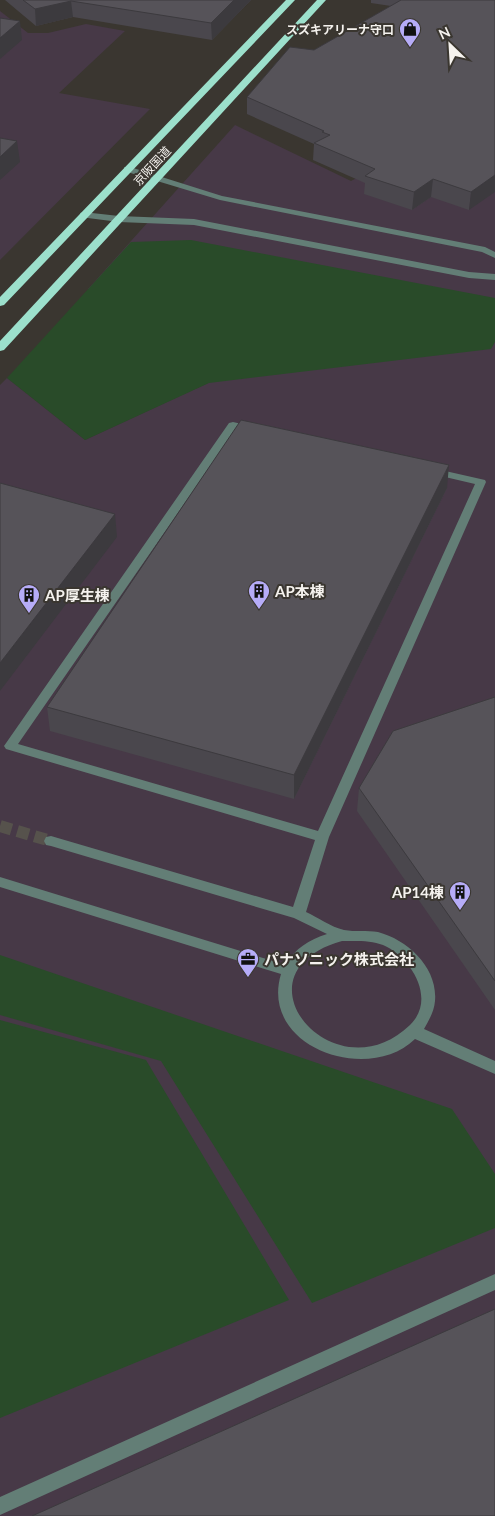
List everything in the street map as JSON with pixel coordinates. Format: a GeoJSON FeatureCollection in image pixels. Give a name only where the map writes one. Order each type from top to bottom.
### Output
{"type":"FeatureCollection","features":[{"type":"Feature","properties":{"kind":"highway","name":"京阪国道"},"geometry":{"type":"LineString","coordinates":[[0,303],[290,0]]}},
{"type":"Feature","properties":{"kind":"highway","name":"京阪国道"},"geometry":{"type":"LineString","coordinates":[[0,348],[322,0]]}},
{"type":"Feature","properties":{"kind":"lane"},"geometry":{"type":"LineString","coordinates":[[127,169],[220,198],[485,250],[495,255]]}},
{"type":"Feature","properties":{"kind":"lane"},"geometry":{"type":"LineString","coordinates":[[84,215],[119,219],[194,222],[469,275],[495,277]]}},
{"type":"Feature","properties":{"kind":"lane"},"geometry":{"type":"LineString","coordinates":[[262,432],[234,425],[5,745],[322,837]]}},
{"type":"Feature","properties":{"kind":"lane"},"geometry":{"type":"LineString","coordinates":[[298,914],[322,837],[481,482],[424,469]]}},
{"type":"Feature","properties":{"kind":"lane"},"geometry":{"type":"LineString","coordinates":[[51,841],[298,914],[342,935]]}},
{"type":"Feature","properties":{"kind":"lane"},"geometry":{"type":"LineString","coordinates":[[0,882],[288,972]]}},
{"type":"Feature","properties":{"kind":"lane"},"geometry":{"type":"LineString","coordinates":[[342,935],[367,936],[390,942],[409,955],[423,972],[429,993],[426,1013],[415,1032],[398,1044],[377,1051],[354,1053],[331,1049],[312,1039],[296,1025],[286,1007],[283,989],[288,972],[300,954],[319,942],[342,935]]}},
{"type":"Feature","properties":{"kind":"lane"},"geometry":{"type":"LineString","coordinates":[[415,1032],[495,1068]]}},
{"type":"Feature","properties":{"kind":"lane"},"geometry":{"type":"LineString","coordinates":[[0,1506],[495,1282]]}},
{"type":"Feature","properties":{"kind":"shaded area"},"geometry":{"type":"Polygon","coordinates":[[[0,11],[28,33],[48,33],[86,24],[125,31],[59,93],[150,109],[0,260],[0,11]]]}},
{"type":"Feature","properties":{"kind":"shaded area","name":"パナソニック株式会社"},"geometry":{"type":"Polygon","coordinates":[[[495,105],[495,1516],[0,1516],[0,385],[7,378],[85,440],[208,383],[88,289],[235,125],[351,181],[495,105]]]}},
{"type":"Feature","properties":{"kind":"green space"},"geometry":{"type":"Polygon","coordinates":[[[191,240],[495,298],[495,342],[491,349],[209,383],[85,440],[7,378],[131,242],[191,240]]]}},
{"type":"Feature","properties":{"kind":"green space"},"geometry":{"type":"Polygon","coordinates":[[[0,955],[452,1109],[495,1174],[495,1228],[312,1303],[161,1061],[0,1015],[0,955]]]}},
{"type":"Feature","properties":{"kind":"green space"},"geometry":{"type":"Polygon","coordinates":[[[0,1020],[146,1060],[289,1300],[0,1418],[0,1020]]]}},
{"type":"Feature","properties":{"kind":"building"},"geometry":{"type":"Polygon","coordinates":[[[23,0],[234,0],[211,23],[71,1],[35,9],[23,0]]]}},
{"type":"Feature","properties":{"kind":"building"},"geometry":{"type":"Polygon","coordinates":[[[401,0],[495,0],[495,175],[471,192],[433,179],[414,192],[365,176],[375,169],[314,143],[330,135],[247,97],[290,47],[314,50],[401,0]]]}},
{"type":"Feature","properties":{"kind":"building"},"geometry":{"type":"Polygon","coordinates":[[[0,18],[20,21],[0,38],[0,18]]]}},
{"type":"Feature","properties":{"kind":"building"},"geometry":{"type":"Polygon","coordinates":[[[0,138],[17,141],[0,157],[0,138]]]}},
{"type":"Feature","properties":{"kind":"building","name":"AP本棟"},"geometry":{"type":"Polygon","coordinates":[[[241,420],[449,465],[294,775],[47,707],[241,420]]]}},
{"type":"Feature","properties":{"kind":"building","name":"AP厚生棟"},"geometry":{"type":"Polygon","coordinates":[[[0,483],[115,514],[0,663],[0,483]]]}},
{"type":"Feature","properties":{"kind":"building","name":"AP14棟"},"geometry":{"type":"Polygon","coordinates":[[[495,697],[495,981],[359,788],[393,731],[495,697]]]}},
{"type":"Feature","properties":{"kind":"building"},"geometry":{"type":"Polygon","coordinates":[[[495,1309],[495,1516],[32,1516],[495,1309]]]}},
{"type":"Feature","properties":{"kind":"tunnel"},"geometry":{"type":"LineString","coordinates":[[0,826],[51,841]]}},
{"type":"Feature","properties":{"kind":"place","name":"スズキアリーナ守口"},"geometry":{"type":"Point","coordinates":[410,48]}},
{"type":"Feature","properties":{"kind":"place","name":"AP本棟"},"geometry":{"type":"Point","coordinates":[259,610]}},
{"type":"Feature","properties":{"kind":"place","name":"AP厚生棟"},"geometry":{"type":"Point","coordinates":[29,614]}},
{"type":"Feature","properties":{"kind":"place","name":"AP14棟"},"geometry":{"type":"Point","coordinates":[460,911]}},
{"type":"Feature","properties":{"kind":"place","name":"パナソニック株式会社"},"geometry":{"type":"Point","coordinates":[248,978]}}]}
